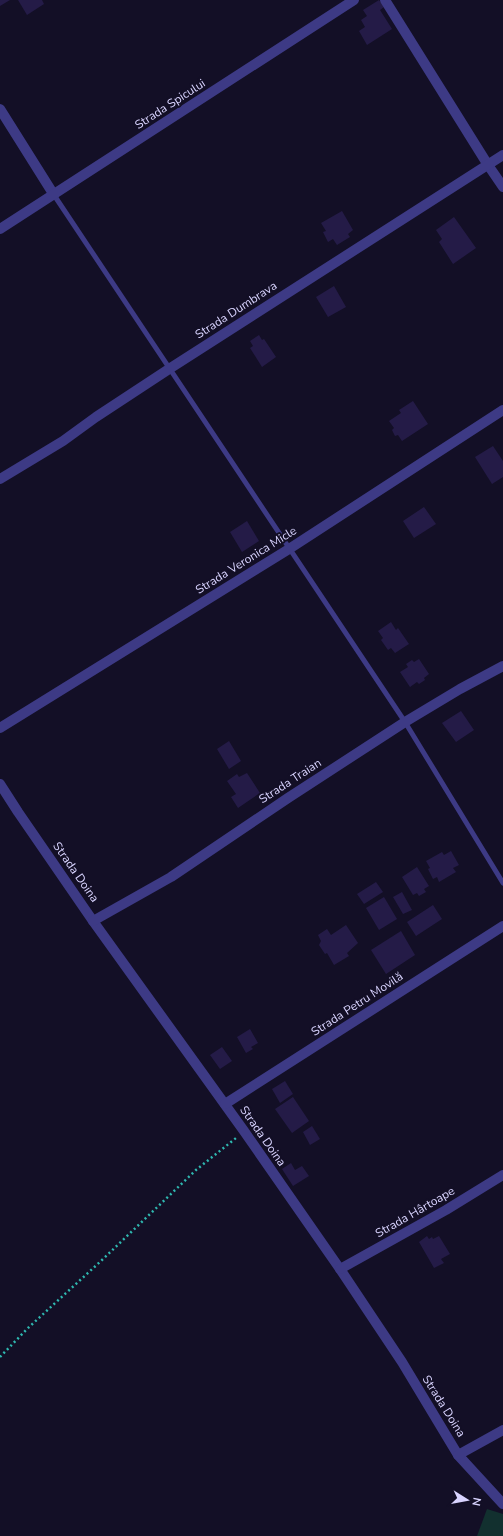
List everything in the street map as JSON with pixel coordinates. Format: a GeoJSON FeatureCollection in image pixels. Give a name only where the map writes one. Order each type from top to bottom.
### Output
{"type":"FeatureCollection","features":[{"type":"Feature","properties":{"kind":"street","name":"Strada Spicului"},"geometry":{"type":"LineString","coordinates":[[0,230],[354,0]]}},
{"type":"Feature","properties":{"kind":"street"},"geometry":{"type":"LineString","coordinates":[[385,0],[503,187]]}},
{"type":"Feature","properties":{"kind":"street"},"geometry":{"type":"LineString","coordinates":[[0,109],[54,195]]}},
{"type":"Feature","properties":{"kind":"street","name":"Strada Dumbrava"},"geometry":{"type":"LineString","coordinates":[[0,479],[62,441],[96,416],[503,155]]}},
{"type":"Feature","properties":{"kind":"street","name":"Strada Veronica Micle"},"geometry":{"type":"LineString","coordinates":[[0,728],[289,549],[503,410]]}},
{"type":"Feature","properties":{"kind":"street","name":"Strada Traian"},"geometry":{"type":"LineString","coordinates":[[93,920],[171,877],[288,798],[405,722],[460,689],[503,666]]}},
{"type":"Feature","properties":{"kind":"street","name":"Strada Doina"},"geometry":{"type":"LineString","coordinates":[[0,784],[93,920],[225,1104],[340,1269],[402,1362],[458,1455],[503,1504]]}},
{"type":"Feature","properties":{"kind":"street","name":"Strada Petru Movilă"},"geometry":{"type":"LineString","coordinates":[[225,1104],[503,926]]}},
{"type":"Feature","properties":{"kind":"street","name":"Strada Hârtoape"},"geometry":{"type":"LineString","coordinates":[[340,1269],[446,1210],[503,1175]]}},
{"type":"Feature","properties":{"kind":"street"},"geometry":{"type":"LineString","coordinates":[[458,1455],[503,1430]]}},
{"type":"Feature","properties":{"kind":"lane"},"geometry":{"type":"LineString","coordinates":[[54,195],[405,722],[503,883]]}},
{"type":"Feature","properties":{"kind":"path"},"geometry":{"type":"LineString","coordinates":[[0,1357],[28,1328],[196,1170],[244,1131]]}},
{"type":"Feature","properties":{"kind":"green space"},"geometry":{"type":"Polygon","coordinates":[[[487,1509],[503,1514],[503,1536],[477,1536],[487,1509]]]}},
{"type":"Feature","properties":{"kind":"building"},"geometry":{"type":"Polygon","coordinates":[[[0,0],[10,0],[0,6],[0,0]]]}},
{"type":"Feature","properties":{"kind":"building"},"geometry":{"type":"Polygon","coordinates":[[[18,0],[42,0],[44,4],[27,15],[18,0]]]}},
{"type":"Feature","properties":{"kind":"building"},"geometry":{"type":"Polygon","coordinates":[[[379,0],[384,7],[380,10],[392,29],[367,45],[359,31],[365,27],[361,20],[367,16],[363,10],[379,0]]]}},
{"type":"Feature","properties":{"kind":"building"},"geometry":{"type":"Polygon","coordinates":[[[342,211],[353,230],[348,234],[350,237],[337,245],[333,239],[328,242],[323,232],[326,231],[321,223],[342,211]]]}},
{"type":"Feature","properties":{"kind":"building"},"geometry":{"type":"Polygon","coordinates":[[[454,217],[476,248],[453,264],[439,242],[442,239],[436,230],[454,217]]]}},
{"type":"Feature","properties":{"kind":"building"},"geometry":{"type":"Polygon","coordinates":[[[334,286],[346,307],[328,317],[316,297],[334,286]]]}},
{"type":"Feature","properties":{"kind":"building"},"geometry":{"type":"Polygon","coordinates":[[[259,335],[262,340],[264,339],[276,357],[262,367],[250,348],[253,346],[250,341],[259,335]]]}},
{"type":"Feature","properties":{"kind":"building"},"geometry":{"type":"Polygon","coordinates":[[[413,401],[428,424],[402,441],[398,435],[395,436],[392,430],[394,428],[389,421],[401,413],[399,410],[413,401]]]}},
{"type":"Feature","properties":{"kind":"building"},"geometry":{"type":"Polygon","coordinates":[[[493,446],[503,461],[503,477],[492,484],[475,457],[493,446]]]}},
{"type":"Feature","properties":{"kind":"building"},"geometry":{"type":"Polygon","coordinates":[[[424,507],[436,524],[414,538],[403,521],[424,507]]]}},
{"type":"Feature","properties":{"kind":"building"},"geometry":{"type":"Polygon","coordinates":[[[247,521],[259,541],[242,552],[230,532],[247,521]]]}},
{"type":"Feature","properties":{"kind":"building"},"geometry":{"type":"Polygon","coordinates":[[[391,622],[396,630],[398,628],[409,644],[395,653],[391,648],[388,650],[381,640],[383,638],[378,631],[391,622]]]}},
{"type":"Feature","properties":{"kind":"building"},"geometry":{"type":"Polygon","coordinates":[[[419,659],[429,674],[424,678],[425,680],[419,684],[417,682],[410,687],[400,672],[408,667],[406,664],[412,660],[414,662],[419,659]]]}},
{"type":"Feature","properties":{"kind":"building"},"geometry":{"type":"Polygon","coordinates":[[[461,711],[474,730],[456,742],[442,723],[461,711]]]}},
{"type":"Feature","properties":{"kind":"building"},"geometry":{"type":"Polygon","coordinates":[[[229,741],[241,761],[229,769],[217,749],[229,741]]]}},
{"type":"Feature","properties":{"kind":"building"},"geometry":{"type":"Polygon","coordinates":[[[247,773],[260,793],[238,808],[231,797],[236,794],[227,781],[237,774],[239,777],[247,773]]]}},
{"type":"Feature","properties":{"kind":"building"},"geometry":{"type":"Polygon","coordinates":[[[451,851],[459,865],[453,868],[456,872],[439,882],[437,877],[433,879],[426,861],[442,852],[444,855],[451,851]]]}},
{"type":"Feature","properties":{"kind":"building"},"geometry":{"type":"Polygon","coordinates":[[[417,867],[429,886],[424,889],[426,892],[419,896],[417,893],[413,895],[402,877],[417,867]]]}},
{"type":"Feature","properties":{"kind":"building"},"geometry":{"type":"Polygon","coordinates":[[[376,882],[383,892],[364,904],[357,894],[376,882]]]}},
{"type":"Feature","properties":{"kind":"building"},"geometry":{"type":"Polygon","coordinates":[[[402,892],[412,910],[403,914],[393,897],[402,892]]]}},
{"type":"Feature","properties":{"kind":"building"},"geometry":{"type":"Polygon","coordinates":[[[384,897],[397,919],[379,930],[366,908],[384,897]]]}},
{"type":"Feature","properties":{"kind":"building"},"geometry":{"type":"Polygon","coordinates":[[[433,905],[442,919],[416,936],[407,922],[433,905]]]}},
{"type":"Feature","properties":{"kind":"building"},"geometry":{"type":"Polygon","coordinates":[[[346,925],[358,943],[347,953],[349,956],[334,965],[327,953],[325,954],[319,945],[321,941],[318,935],[327,929],[331,935],[346,925]]]}},
{"type":"Feature","properties":{"kind":"building"},"geometry":{"type":"Polygon","coordinates":[[[401,931],[415,955],[386,974],[371,950],[401,931]]]}},
{"type":"Feature","properties":{"kind":"building"},"geometry":{"type":"Polygon","coordinates":[[[250,1029],[258,1043],[251,1047],[253,1049],[246,1053],[237,1037],[250,1029]]]}},
{"type":"Feature","properties":{"kind":"building"},"geometry":{"type":"Polygon","coordinates":[[[222,1047],[232,1061],[220,1069],[210,1055],[222,1047]]]}},
{"type":"Feature","properties":{"kind":"building"},"geometry":{"type":"Polygon","coordinates":[[[285,1081],[293,1094],[280,1103],[272,1089],[285,1081]]]}},
{"type":"Feature","properties":{"kind":"building"},"geometry":{"type":"Polygon","coordinates":[[[293,1097],[309,1121],[292,1133],[275,1109],[293,1097]]]}},
{"type":"Feature","properties":{"kind":"building"},"geometry":{"type":"Polygon","coordinates":[[[312,1126],[320,1139],[310,1145],[303,1132],[312,1126]]]}},
{"type":"Feature","properties":{"kind":"building"},"geometry":{"type":"Polygon","coordinates":[[[291,1163],[295,1170],[302,1166],[309,1176],[293,1186],[282,1169],[291,1163]]]}},
{"type":"Feature","properties":{"kind":"building"},"geometry":{"type":"Polygon","coordinates":[[[427,1236],[429,1239],[432,1237],[433,1239],[439,1236],[450,1254],[441,1259],[444,1263],[434,1268],[419,1242],[427,1236]]]}}]}
